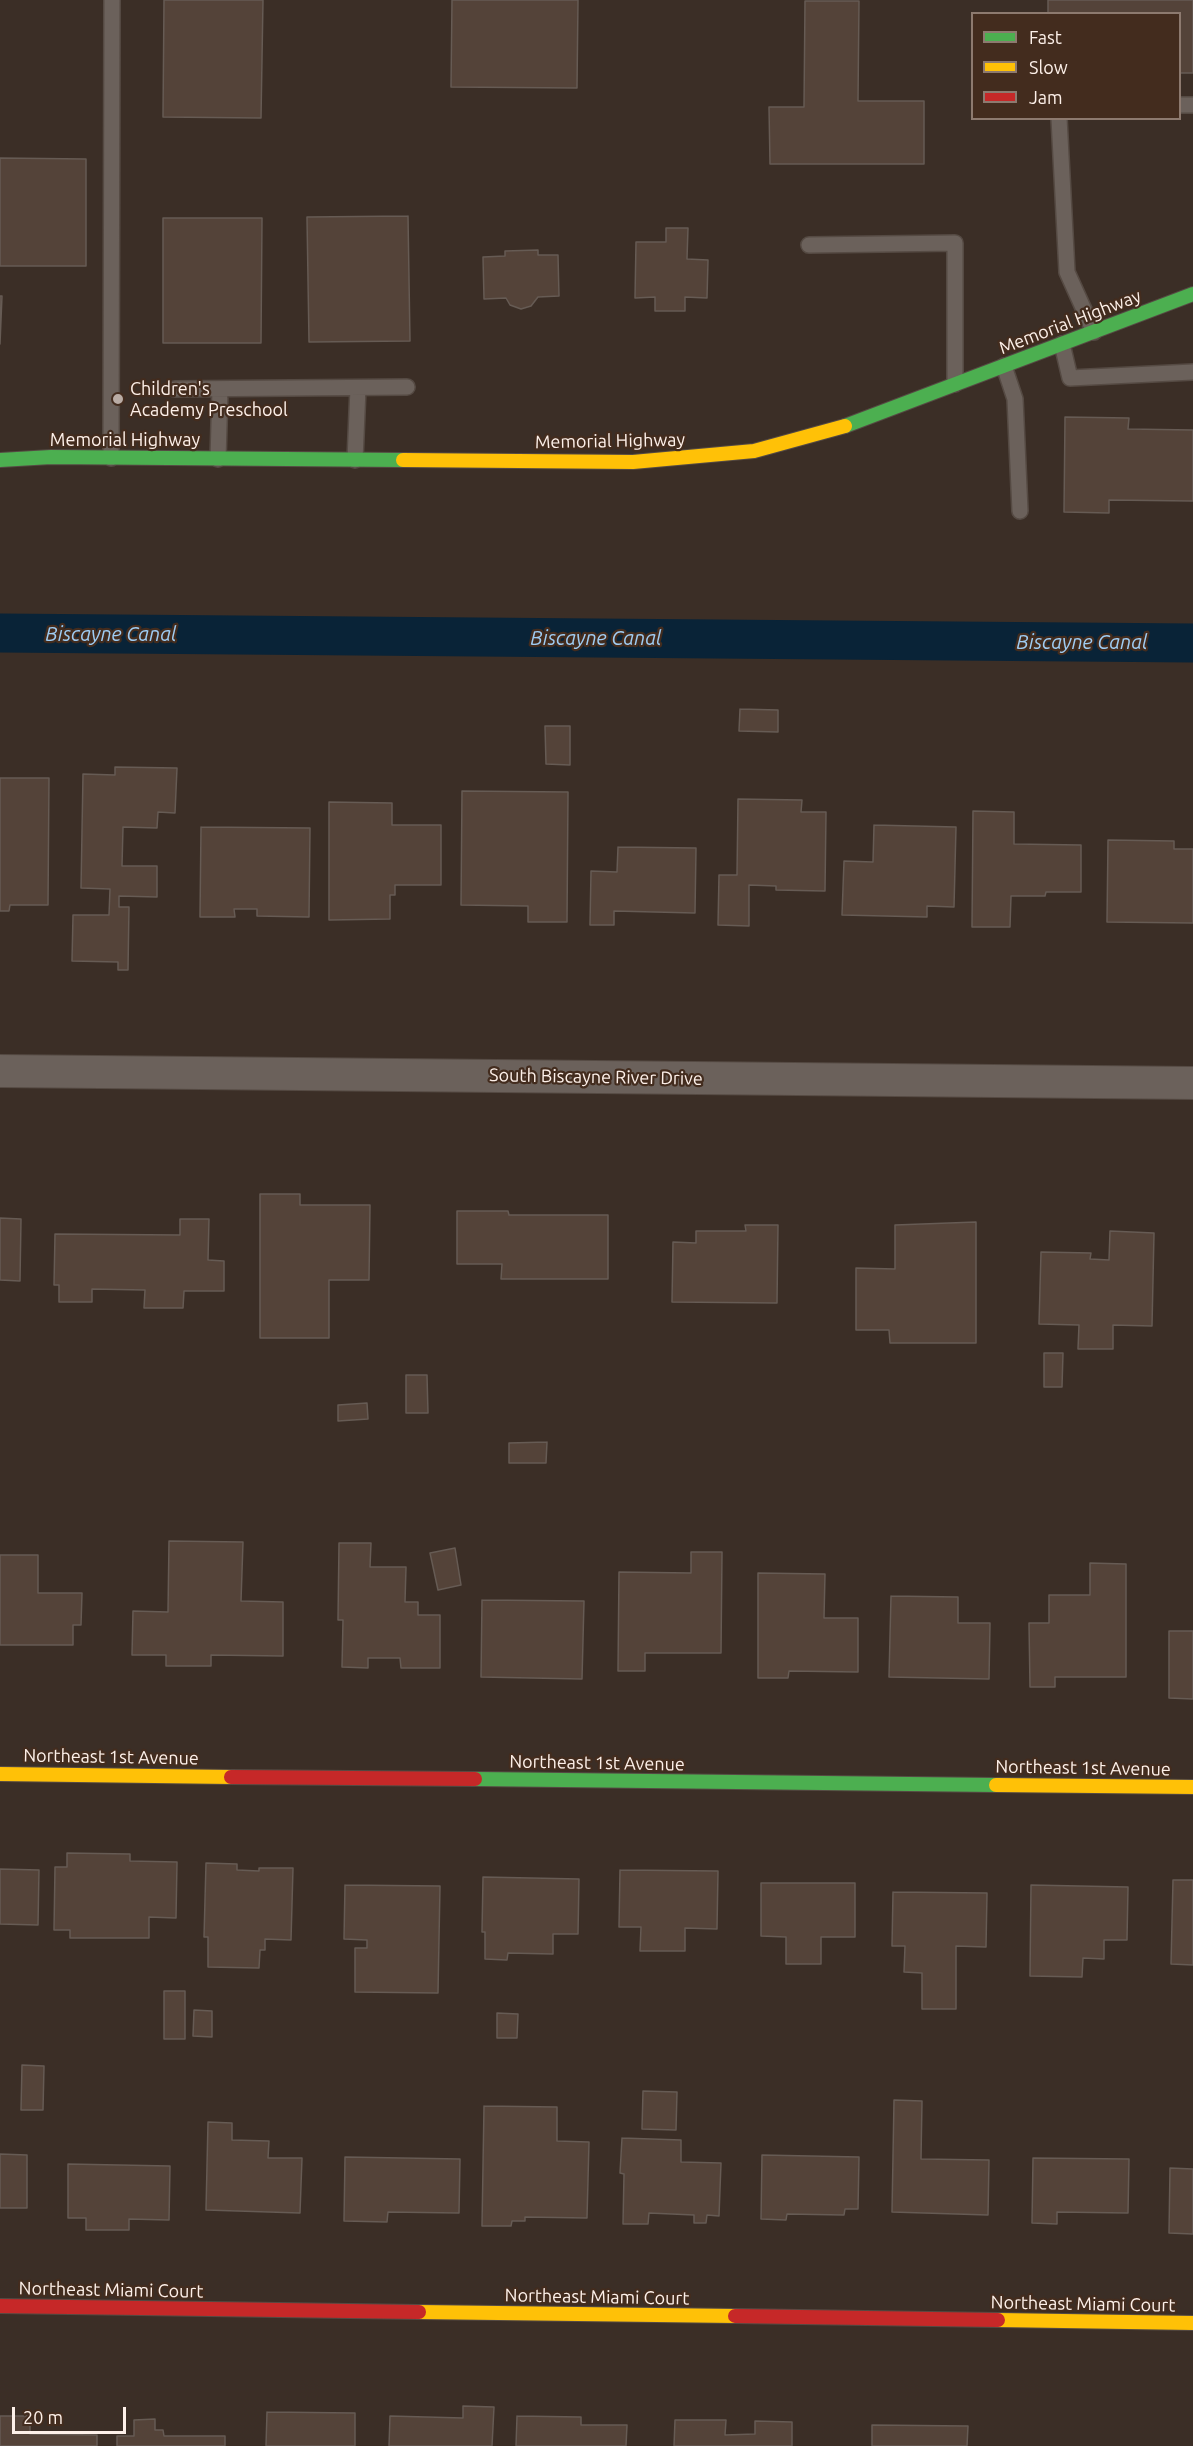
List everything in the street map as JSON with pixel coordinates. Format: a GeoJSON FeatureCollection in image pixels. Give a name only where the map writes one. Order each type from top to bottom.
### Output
{"type":"FeatureCollection","features":[{"type":"Feature","properties":{"kind":"street","name":"Memorial Highway"},"geometry":{"type":"LineString","coordinates":[[0,460],[111,458],[633,462],[754,452],[843,427],[1193,294]]}},
{"type":"Feature","properties":{"kind":"street","name":"South Biscayne River Drive"},"geometry":{"type":"LineString","coordinates":[[0,1071],[1193,1083]]}},
{"type":"Feature","properties":{"kind":"street","name":"Northeast 1st Avenue"},"geometry":{"type":"LineString","coordinates":[[0,1774],[1193,1787]]}},
{"type":"Feature","properties":{"kind":"street","name":"Northeast Miami Court"},"geometry":{"type":"LineString","coordinates":[[0,2306],[1193,2323]]}},
{"type":"Feature","properties":{"kind":"lane"},"geometry":{"type":"LineString","coordinates":[[111,458],[112,0]]}},
{"type":"Feature","properties":{"kind":"lane"},"geometry":{"type":"LineString","coordinates":[[1059,120],[1067,272],[1094,332]]}},
{"type":"Feature","properties":{"kind":"lane"},"geometry":{"type":"LineString","coordinates":[[809,245],[955,243],[955,384]]}},
{"type":"Feature","properties":{"kind":"lane"},"geometry":{"type":"LineString","coordinates":[[1062,344],[1070,378],[1193,372]]}},
{"type":"Feature","properties":{"kind":"lane"},"geometry":{"type":"LineString","coordinates":[[1004,366],[1016,399],[1020,511]]}},
{"type":"Feature","properties":{"kind":"lane"},"geometry":{"type":"LineString","coordinates":[[176,389],[407,387]]}},
{"type":"Feature","properties":{"kind":"lane"},"geometry":{"type":"LineString","coordinates":[[355,459],[358,388]]}},
{"type":"Feature","properties":{"kind":"lane"},"geometry":{"type":"LineString","coordinates":[[218,459],[220,390]]}},
{"type":"Feature","properties":{"kind":"building"},"geometry":{"type":"Polygon","coordinates":[[[164,0],[263,0],[261,118],[163,117],[164,0]]]}},
{"type":"Feature","properties":{"kind":"building"},"geometry":{"type":"Polygon","coordinates":[[[452,0],[578,0],[577,88],[451,87],[452,0]]]}},
{"type":"Feature","properties":{"kind":"building"},"geometry":{"type":"Polygon","coordinates":[[[1048,0],[1193,0],[1193,73],[1181,73],[1181,12],[1048,12],[1048,0]]]}},
{"type":"Feature","properties":{"kind":"building"},"geometry":{"type":"Polygon","coordinates":[[[805,1],[859,1],[858,101],[924,101],[924,164],[770,164],[769,107],[804,107],[805,1]]]}},
{"type":"Feature","properties":{"kind":"building"},"geometry":{"type":"Polygon","coordinates":[[[0,158],[86,159],[86,266],[0,266],[0,158]]]}},
{"type":"Feature","properties":{"kind":"building"},"geometry":{"type":"Polygon","coordinates":[[[408,216],[410,341],[309,342],[307,217],[408,216]]]}},
{"type":"Feature","properties":{"kind":"building"},"geometry":{"type":"Polygon","coordinates":[[[163,218],[262,218],[261,343],[163,343],[163,218]]]}},
{"type":"Feature","properties":{"kind":"building"},"geometry":{"type":"Polygon","coordinates":[[[666,228],[688,228],[687,259],[708,260],[707,298],[685,297],[685,311],[655,311],[655,297],[635,298],[636,242],[666,242],[666,228]]]}},
{"type":"Feature","properties":{"kind":"building"},"geometry":{"type":"Polygon","coordinates":[[[538,250],[538,255],[558,255],[559,296],[538,297],[531,306],[521,309],[510,305],[506,298],[484,299],[483,257],[505,256],[505,251],[538,250]]]}},
{"type":"Feature","properties":{"kind":"building"},"geometry":{"type":"Polygon","coordinates":[[[0,296],[2,296],[0,344],[0,296]]]}},
{"type":"Feature","properties":{"kind":"building"},"geometry":{"type":"Polygon","coordinates":[[[1065,417],[1129,418],[1128,429],[1193,430],[1193,501],[1109,500],[1109,513],[1064,512],[1065,417]]]}},
{"type":"Feature","properties":{"kind":"building"},"geometry":{"type":"Polygon","coordinates":[[[740,709],[778,710],[778,732],[739,731],[740,709]]]}},
{"type":"Feature","properties":{"kind":"building"},"geometry":{"type":"Polygon","coordinates":[[[545,726],[570,726],[570,765],[546,764],[545,726]]]}},
{"type":"Feature","properties":{"kind":"building"},"geometry":{"type":"Polygon","coordinates":[[[115,767],[177,768],[175,813],[158,812],[157,828],[123,827],[122,866],[157,866],[157,897],[119,896],[119,907],[129,907],[128,970],[118,970],[118,962],[72,961],[73,915],[109,915],[110,889],[81,888],[83,774],[115,775],[115,767]]]}},
{"type":"Feature","properties":{"kind":"building"},"geometry":{"type":"Polygon","coordinates":[[[0,778],[49,778],[48,905],[10,905],[9,911],[0,911],[0,778]]]}},
{"type":"Feature","properties":{"kind":"building"},"geometry":{"type":"Polygon","coordinates":[[[462,791],[568,792],[567,922],[528,922],[528,906],[461,905],[462,791]]]}},
{"type":"Feature","properties":{"kind":"building"},"geometry":{"type":"Polygon","coordinates":[[[738,799],[802,800],[801,812],[826,812],[825,891],[776,890],[776,886],[749,885],[749,926],[718,925],[719,875],[737,875],[738,799]]]}},
{"type":"Feature","properties":{"kind":"building"},"geometry":{"type":"Polygon","coordinates":[[[329,802],[392,803],[392,825],[441,825],[441,885],[395,885],[395,895],[390,895],[390,919],[329,920],[329,802]]]}},
{"type":"Feature","properties":{"kind":"building"},"geometry":{"type":"Polygon","coordinates":[[[973,811],[1014,812],[1014,844],[1081,845],[1081,892],[1046,892],[1045,896],[1011,896],[1010,927],[972,927],[973,811]]]}},
{"type":"Feature","properties":{"kind":"building"},"geometry":{"type":"Polygon","coordinates":[[[874,825],[956,827],[954,907],[927,906],[927,917],[842,915],[844,861],[873,862],[874,825]]]}},
{"type":"Feature","properties":{"kind":"building"},"geometry":{"type":"Polygon","coordinates":[[[201,827],[310,828],[309,917],[257,916],[257,909],[234,909],[235,917],[200,917],[201,827]]]}},
{"type":"Feature","properties":{"kind":"building"},"geometry":{"type":"Polygon","coordinates":[[[1108,840],[1174,841],[1174,849],[1193,849],[1193,923],[1107,922],[1108,840]]]}},
{"type":"Feature","properties":{"kind":"building"},"geometry":{"type":"Polygon","coordinates":[[[618,847],[696,848],[695,913],[614,911],[614,925],[590,925],[591,871],[617,872],[618,847]]]}},
{"type":"Feature","properties":{"kind":"building"},"geometry":{"type":"Polygon","coordinates":[[[260,1194],[300,1194],[300,1205],[370,1205],[369,1280],[329,1280],[329,1338],[260,1338],[260,1194]]]}},
{"type":"Feature","properties":{"kind":"building"},"geometry":{"type":"Polygon","coordinates":[[[457,1211],[508,1211],[509,1215],[608,1215],[608,1279],[501,1279],[502,1264],[457,1264],[457,1211]]]}},
{"type":"Feature","properties":{"kind":"building"},"geometry":{"type":"Polygon","coordinates":[[[0,1218],[21,1219],[20,1281],[0,1280],[0,1218]]]}},
{"type":"Feature","properties":{"kind":"building"},"geometry":{"type":"Polygon","coordinates":[[[180,1219],[209,1219],[208,1260],[224,1261],[224,1291],[184,1291],[183,1308],[144,1308],[145,1290],[92,1289],[92,1302],[59,1302],[59,1285],[54,1285],[55,1234],[180,1235],[180,1219]]]}},
{"type":"Feature","properties":{"kind":"building"},"geometry":{"type":"Polygon","coordinates":[[[976,1222],[976,1343],[890,1343],[889,1330],[856,1330],[856,1268],[895,1269],[895,1225],[976,1222]]]}},
{"type":"Feature","properties":{"kind":"building"},"geometry":{"type":"Polygon","coordinates":[[[745,1225],[778,1225],[777,1303],[672,1302],[673,1242],[696,1243],[696,1231],[746,1231],[745,1225]]]}},
{"type":"Feature","properties":{"kind":"building"},"geometry":{"type":"Polygon","coordinates":[[[1110,1231],[1154,1233],[1152,1326],[1113,1325],[1113,1349],[1078,1349],[1079,1325],[1039,1324],[1041,1252],[1091,1253],[1090,1259],[1109,1260],[1110,1231]]]}},
{"type":"Feature","properties":{"kind":"building"},"geometry":{"type":"Polygon","coordinates":[[[1044,1353],[1063,1353],[1062,1387],[1044,1387],[1044,1353]]]}},
{"type":"Feature","properties":{"kind":"building"},"geometry":{"type":"Polygon","coordinates":[[[406,1375],[427,1375],[428,1413],[406,1413],[406,1375]]]}},
{"type":"Feature","properties":{"kind":"building"},"geometry":{"type":"Polygon","coordinates":[[[367,1403],[368,1419],[338,1421],[338,1405],[367,1403]]]}},
{"type":"Feature","properties":{"kind":"building"},"geometry":{"type":"Polygon","coordinates":[[[547,1442],[546,1463],[509,1463],[509,1443],[547,1442]]]}},
{"type":"Feature","properties":{"kind":"building"},"geometry":{"type":"Polygon","coordinates":[[[169,1541],[243,1542],[241,1601],[283,1602],[283,1656],[211,1655],[211,1666],[166,1666],[166,1655],[132,1655],[133,1611],[168,1612],[169,1541]]]}},
{"type":"Feature","properties":{"kind":"building"},"geometry":{"type":"Polygon","coordinates":[[[339,1543],[371,1543],[370,1567],[406,1567],[405,1602],[418,1602],[418,1615],[440,1615],[440,1668],[401,1668],[400,1658],[368,1658],[368,1668],[342,1667],[343,1620],[338,1620],[339,1543]]]}},
{"type":"Feature","properties":{"kind":"building"},"geometry":{"type":"Polygon","coordinates":[[[455,1548],[461,1585],[438,1590],[430,1553],[455,1548]]]}},
{"type":"Feature","properties":{"kind":"building"},"geometry":{"type":"Polygon","coordinates":[[[691,1552],[722,1552],[721,1653],[645,1653],[645,1671],[618,1671],[619,1572],[691,1573],[691,1552]]]}},
{"type":"Feature","properties":{"kind":"building"},"geometry":{"type":"Polygon","coordinates":[[[0,1555],[38,1555],[38,1593],[82,1593],[81,1625],[73,1625],[73,1645],[0,1645],[0,1555]]]}},
{"type":"Feature","properties":{"kind":"building"},"geometry":{"type":"Polygon","coordinates":[[[1090,1563],[1126,1564],[1126,1677],[1055,1677],[1055,1687],[1030,1687],[1029,1623],[1049,1623],[1049,1595],[1090,1595],[1090,1563]]]}},
{"type":"Feature","properties":{"kind":"building"},"geometry":{"type":"Polygon","coordinates":[[[758,1573],[825,1574],[824,1618],[858,1618],[858,1672],[789,1671],[788,1678],[758,1678],[758,1573]]]}},
{"type":"Feature","properties":{"kind":"building"},"geometry":{"type":"Polygon","coordinates":[[[891,1596],[958,1597],[958,1623],[990,1623],[989,1679],[889,1677],[891,1596]]]}},
{"type":"Feature","properties":{"kind":"building"},"geometry":{"type":"Polygon","coordinates":[[[482,1600],[584,1601],[582,1679],[481,1677],[482,1600]]]}},
{"type":"Feature","properties":{"kind":"building"},"geometry":{"type":"Polygon","coordinates":[[[1169,1631],[1193,1631],[1193,1699],[1169,1698],[1169,1631]]]}},
{"type":"Feature","properties":{"kind":"building"},"geometry":{"type":"Polygon","coordinates":[[[67,1853],[130,1854],[130,1861],[177,1862],[176,1918],[149,1917],[149,1938],[70,1938],[70,1930],[54,1930],[55,1867],[67,1867],[67,1853]]]}},
{"type":"Feature","properties":{"kind":"building"},"geometry":{"type":"Polygon","coordinates":[[[206,1863],[237,1864],[237,1870],[293,1868],[291,1940],[265,1939],[265,1950],[260,1950],[259,1968],[208,1967],[208,1937],[204,1937],[206,1863]]]}},
{"type":"Feature","properties":{"kind":"building"},"geometry":{"type":"Polygon","coordinates":[[[0,1869],[39,1870],[38,1925],[0,1924],[0,1869]]]}},
{"type":"Feature","properties":{"kind":"building"},"geometry":{"type":"Polygon","coordinates":[[[620,1870],[718,1871],[717,1929],[685,1928],[685,1951],[640,1951],[641,1927],[619,1927],[620,1870]]]}},
{"type":"Feature","properties":{"kind":"building"},"geometry":{"type":"Polygon","coordinates":[[[483,1877],[579,1879],[578,1934],[553,1934],[553,1954],[508,1953],[507,1960],[485,1959],[485,1932],[482,1932],[483,1877]]]}},
{"type":"Feature","properties":{"kind":"building"},"geometry":{"type":"Polygon","coordinates":[[[1173,1880],[1193,1880],[1193,1965],[1171,1964],[1173,1880]]]}},
{"type":"Feature","properties":{"kind":"building"},"geometry":{"type":"Polygon","coordinates":[[[761,1883],[855,1883],[855,1937],[821,1937],[821,1964],[786,1964],[786,1937],[761,1936],[761,1883]]]}},
{"type":"Feature","properties":{"kind":"building"},"geometry":{"type":"Polygon","coordinates":[[[345,1885],[440,1886],[438,1993],[355,1992],[355,1948],[367,1948],[367,1940],[344,1939],[345,1885]]]}},
{"type":"Feature","properties":{"kind":"building"},"geometry":{"type":"Polygon","coordinates":[[[1031,1885],[1128,1887],[1127,1940],[1104,1940],[1104,1959],[1083,1958],[1082,1977],[1030,1976],[1031,1885]]]}},
{"type":"Feature","properties":{"kind":"building"},"geometry":{"type":"Polygon","coordinates":[[[893,1892],[987,1893],[986,1947],[956,1946],[956,2009],[922,2009],[922,1973],[904,1972],[905,1946],[892,1946],[893,1892]]]}},
{"type":"Feature","properties":{"kind":"building"},"geometry":{"type":"Polygon","coordinates":[[[164,1991],[185,1991],[185,2039],[164,2039],[164,1991]]]}},
{"type":"Feature","properties":{"kind":"building"},"geometry":{"type":"Polygon","coordinates":[[[194,2010],[212,2011],[212,2037],[193,2036],[194,2010]]]}},
{"type":"Feature","properties":{"kind":"building"},"geometry":{"type":"Polygon","coordinates":[[[497,2013],[518,2014],[517,2038],[497,2038],[497,2013]]]}},
{"type":"Feature","properties":{"kind":"building"},"geometry":{"type":"Polygon","coordinates":[[[22,2065],[44,2066],[43,2110],[21,2110],[22,2065]]]}},
{"type":"Feature","properties":{"kind":"building"},"geometry":{"type":"Polygon","coordinates":[[[643,2091],[677,2092],[676,2130],[642,2129],[643,2091]]]}},
{"type":"Feature","properties":{"kind":"building"},"geometry":{"type":"Polygon","coordinates":[[[894,2100],[922,2101],[921,2159],[989,2160],[988,2215],[892,2212],[894,2100]]]}},
{"type":"Feature","properties":{"kind":"building"},"geometry":{"type":"Polygon","coordinates":[[[484,2106],[557,2107],[557,2141],[589,2142],[587,2218],[525,2217],[525,2221],[512,2221],[511,2226],[482,2226],[484,2106]]]}},
{"type":"Feature","properties":{"kind":"building"},"geometry":{"type":"Polygon","coordinates":[[[208,2122],[232,2123],[232,2140],[269,2141],[268,2158],[302,2158],[300,2213],[206,2210],[208,2122]]]}},
{"type":"Feature","properties":{"kind":"building"},"geometry":{"type":"Polygon","coordinates":[[[622,2138],[681,2140],[681,2162],[721,2163],[719,2216],[707,2215],[706,2223],[694,2223],[694,2215],[649,2213],[648,2224],[623,2224],[624,2174],[620,2173],[622,2138]]]}},
{"type":"Feature","properties":{"kind":"building"},"geometry":{"type":"Polygon","coordinates":[[[0,2154],[27,2155],[27,2208],[0,2208],[0,2154]]]}},
{"type":"Feature","properties":{"kind":"building"},"geometry":{"type":"Polygon","coordinates":[[[762,2155],[859,2157],[858,2209],[845,2209],[844,2215],[787,2214],[786,2220],[761,2219],[762,2155]]]}},
{"type":"Feature","properties":{"kind":"building"},"geometry":{"type":"Polygon","coordinates":[[[345,2157],[460,2159],[459,2213],[388,2212],[387,2222],[344,2221],[345,2157]]]}},
{"type":"Feature","properties":{"kind":"building"},"geometry":{"type":"Polygon","coordinates":[[[1033,2158],[1129,2159],[1128,2213],[1057,2212],[1057,2224],[1032,2223],[1033,2158]]]}},
{"type":"Feature","properties":{"kind":"building"},"geometry":{"type":"Polygon","coordinates":[[[68,2164],[170,2166],[169,2220],[129,2219],[129,2230],[86,2230],[86,2218],[68,2218],[68,2164]]]}},
{"type":"Feature","properties":{"kind":"building"},"geometry":{"type":"Polygon","coordinates":[[[1170,2168],[1193,2169],[1193,2234],[1169,2233],[1170,2168]]]}},
{"type":"Feature","properties":{"kind":"building"},"geometry":{"type":"Polygon","coordinates":[[[463,2406],[494,2407],[492,2446],[389,2446],[390,2416],[463,2418],[463,2406]]]}},
{"type":"Feature","properties":{"kind":"building"},"geometry":{"type":"Polygon","coordinates":[[[267,2412],[355,2413],[355,2446],[266,2446],[267,2412]]]}},
{"type":"Feature","properties":{"kind":"building"},"geometry":{"type":"Polygon","coordinates":[[[0,2416],[30,2416],[30,2434],[97,2435],[97,2446],[0,2446],[0,2416]]]}},
{"type":"Feature","properties":{"kind":"building"},"geometry":{"type":"Polygon","coordinates":[[[517,2416],[581,2417],[581,2425],[627,2425],[626,2446],[516,2446],[517,2416]]]}},
{"type":"Feature","properties":{"kind":"building"},"geometry":{"type":"Polygon","coordinates":[[[155,2419],[155,2430],[163,2430],[164,2436],[225,2436],[225,2446],[117,2446],[117,2436],[134,2436],[134,2420],[155,2419]]]}},
{"type":"Feature","properties":{"kind":"building"},"geometry":{"type":"Polygon","coordinates":[[[675,2420],[726,2420],[725,2435],[755,2434],[755,2421],[792,2422],[792,2446],[674,2446],[675,2420]]]}},
{"type":"Feature","properties":{"kind":"building"},"geometry":{"type":"Polygon","coordinates":[[[872,2425],[968,2426],[967,2446],[872,2446],[872,2425]]]}},
{"type":"Feature","properties":{"kind":"waterway","name":"Biscayne Canal"},"geometry":{"type":"LineString","coordinates":[[0,633],[1193,643]]}},
{"type":"Feature","properties":{"kind":"traffic: fast"},"geometry":{"type":"LineString","coordinates":[[845,426],[1193,294]]}},
{"type":"Feature","properties":{"kind":"traffic: fast"},"geometry":{"type":"LineString","coordinates":[[0,460],[51,457],[403,460]]}},
{"type":"Feature","properties":{"kind":"traffic: fast"},"geometry":{"type":"LineString","coordinates":[[475,1779],[996,1785]]}},
{"type":"Feature","properties":{"kind":"traffic: slow"},"geometry":{"type":"LineString","coordinates":[[403,460],[633,462],[754,451],[845,426]]}},
{"type":"Feature","properties":{"kind":"traffic: slow"},"geometry":{"type":"LineString","coordinates":[[0,1774],[231,1777]]}},
{"type":"Feature","properties":{"kind":"traffic: slow"},"geometry":{"type":"LineString","coordinates":[[996,1785],[1193,1787]]}},
{"type":"Feature","properties":{"kind":"traffic: slow"},"geometry":{"type":"LineString","coordinates":[[419,2312],[735,2316]]}},
{"type":"Feature","properties":{"kind":"traffic: slow"},"geometry":{"type":"LineString","coordinates":[[998,2320],[1193,2323]]}},
{"type":"Feature","properties":{"kind":"traffic: jam"},"geometry":{"type":"LineString","coordinates":[[231,1777],[475,1779]]}},
{"type":"Feature","properties":{"kind":"traffic: jam"},"geometry":{"type":"LineString","coordinates":[[0,2306],[419,2312]]}},
{"type":"Feature","properties":{"kind":"traffic: jam"},"geometry":{"type":"LineString","coordinates":[[735,2316],[998,2320]]}},
{"type":"Feature","properties":{"kind":"place","name":"Children's Academy Preschool"},"geometry":{"type":"Point","coordinates":[118,399]}}]}
